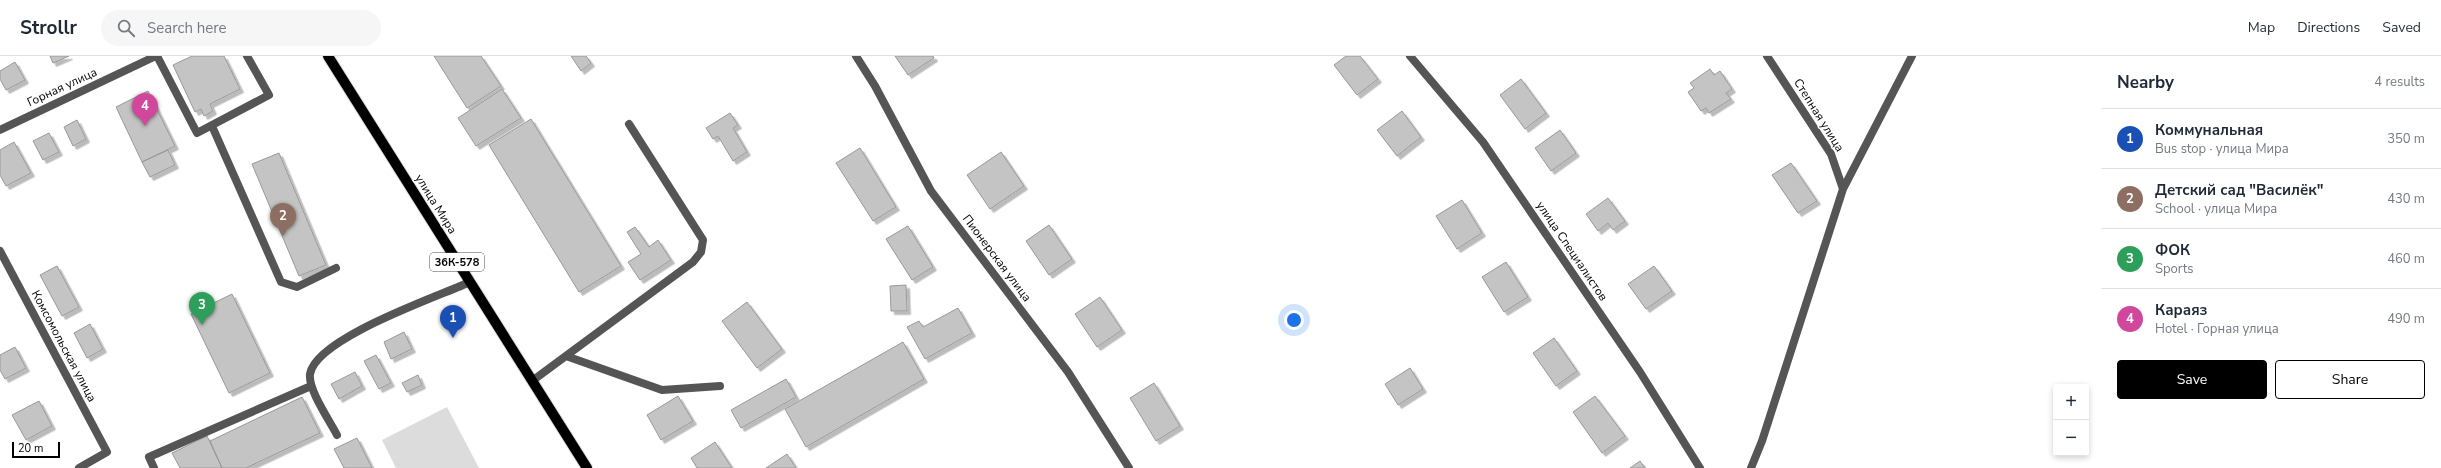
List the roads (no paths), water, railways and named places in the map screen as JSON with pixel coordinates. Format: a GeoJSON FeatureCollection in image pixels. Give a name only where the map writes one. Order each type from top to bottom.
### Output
{"type":"FeatureCollection","features":[{"type":"Feature","properties":{"kind":"main road","name":"улица Мира"},"geometry":{"type":"LineString","coordinates":[[328,56],[587,468]]}},
{"type":"Feature","properties":{"kind":"street"},"geometry":{"type":"LineString","coordinates":[[156,56],[197,133],[269,95],[247,56]]}},
{"type":"Feature","properties":{"kind":"street","name":"Горная улица"},"geometry":{"type":"LineString","coordinates":[[0,130],[156,56]]}},
{"type":"Feature","properties":{"kind":"street","name":"Пионерская улица"},"geometry":{"type":"LineString","coordinates":[[856,56],[875,86],[931,191],[1068,372],[1129,468]]}},
{"type":"Feature","properties":{"kind":"street","name":"улица Специалистов"},"geometry":{"type":"LineString","coordinates":[[1410,56],[1483,142],[1640,372],[1700,468]]}},
{"type":"Feature","properties":{"kind":"street","name":"Степная улица"},"geometry":{"type":"LineString","coordinates":[[1767,56],[1831,154],[1843,189]]}},
{"type":"Feature","properties":{"kind":"street"},"geometry":{"type":"LineString","coordinates":[[1751,468],[1762,442],[1843,189],[1912,56]]}},
{"type":"Feature","properties":{"kind":"street"},"geometry":{"type":"LineString","coordinates":[[532,381],[693,262],[701,252],[703,240],[628,124]]}},
{"type":"Feature","properties":{"kind":"street"},"geometry":{"type":"LineString","coordinates":[[212,126],[281,282],[297,287],[336,268]]}},
{"type":"Feature","properties":{"kind":"street","name":"Комсомольская улица"},"geometry":{"type":"LineString","coordinates":[[0,251],[107,452],[78,468]]}},
{"type":"Feature","properties":{"kind":"street"},"geometry":{"type":"LineString","coordinates":[[337,435],[311,386],[310,374],[314,364],[325,351],[345,336],[470,282]]}},
{"type":"Feature","properties":{"kind":"street"},"geometry":{"type":"LineString","coordinates":[[566,356],[662,390],[720,386]]}},
{"type":"Feature","properties":{"kind":"street"},"geometry":{"type":"LineString","coordinates":[[154,468],[149,457],[311,386]]}},
{"type":"Feature","properties":{"kind":"place","name":"Караяз"},"geometry":{"type":"Point","coordinates":[145,126]}},
{"type":"Feature","properties":{"kind":"place","name":"Детский сад \"Василёк\""},"geometry":{"type":"Point","coordinates":[283,236]}},
{"type":"Feature","properties":{"kind":"place","name":"ФОК"},"geometry":{"type":"Point","coordinates":[202,325]}},
{"type":"Feature","properties":{"kind":"place","name":"Коммунальная"},"geometry":{"type":"Point","coordinates":[453,338]}}]}
